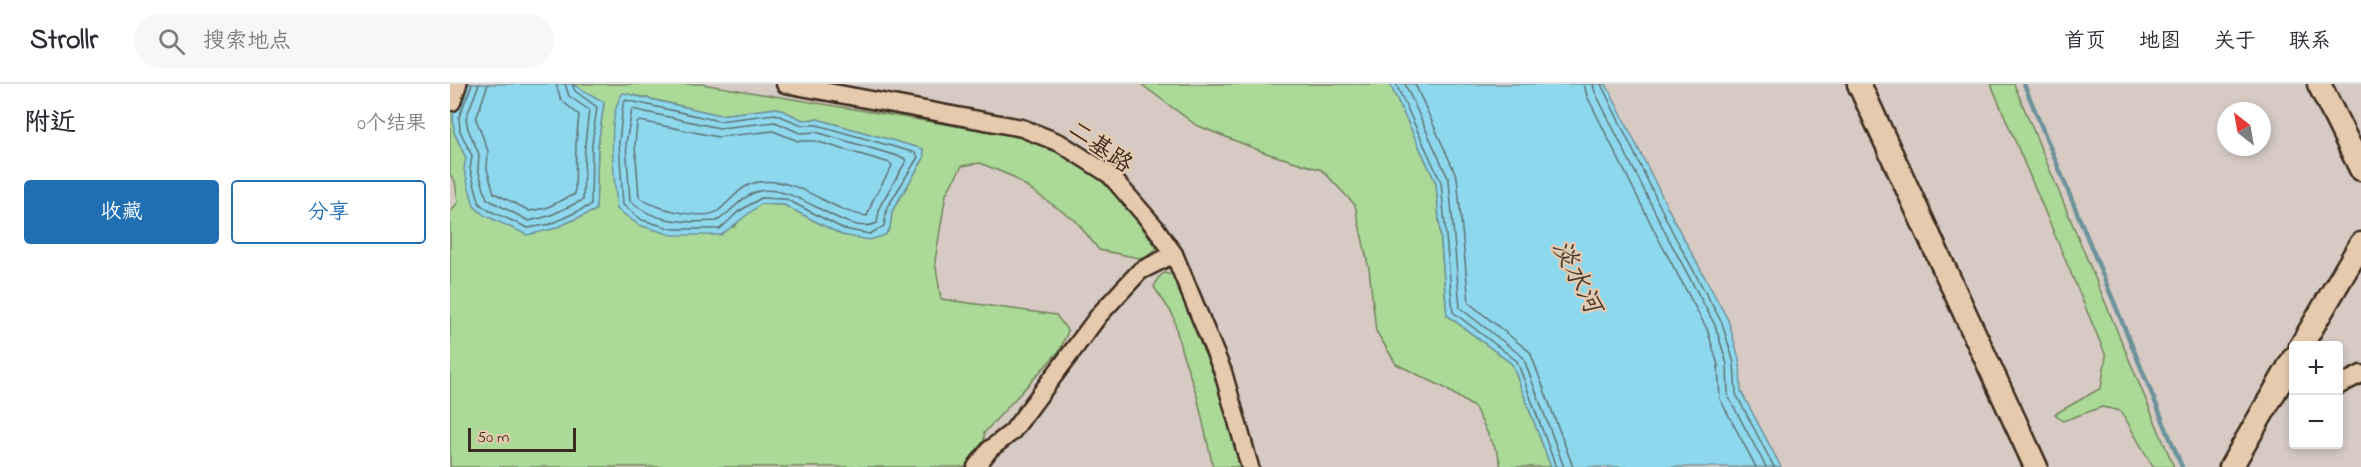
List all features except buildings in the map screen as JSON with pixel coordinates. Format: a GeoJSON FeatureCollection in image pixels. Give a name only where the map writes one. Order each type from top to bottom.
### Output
{"type":"FeatureCollection","features":[{"type":"Feature","properties":{"kind":"street"},"geometry":{"type":"LineString","coordinates":[[452,102],[458,84]]}},
{"type":"Feature","properties":{"kind":"street","name":"二基路"},"geometry":{"type":"LineString","coordinates":[[785,84],[978,118],[1022,128],[1060,143],[1110,176],[1142,210],[1174,254],[1223,372],[1250,467]]}},
{"type":"Feature","properties":{"kind":"street"},"geometry":{"type":"LineString","coordinates":[[1859,84],[2036,467]]}},
{"type":"Feature","properties":{"kind":"street"},"geometry":{"type":"LineString","coordinates":[[2319,84],[2361,169]]}},
{"type":"Feature","properties":{"kind":"street"},"geometry":{"type":"LineString","coordinates":[[2303,341],[2361,244]]}},
{"type":"Feature","properties":{"kind":"street"},"geometry":{"type":"LineString","coordinates":[[976,467],[990,449],[1012,432],[1100,314],[1140,271],[1174,254]]}},
{"type":"Feature","properties":{"kind":"street"},"geometry":{"type":"LineString","coordinates":[[2231,467],[2289,367]]}},
{"type":"Feature","properties":{"kind":"street"},"geometry":{"type":"LineString","coordinates":[[2343,384],[2361,374]]}},
{"type":"Feature","properties":{"kind":"green space"},"geometry":{"type":"Polygon","coordinates":[[[457,84],[467,84],[453,115],[454,132],[466,158],[553,229],[596,210],[598,145],[604,103],[572,84],[702,84],[1023,137],[1074,159],[1117,194],[1157,248],[1144,259],[1099,250],[1076,221],[1011,176],[980,163],[962,166],[946,194],[935,261],[941,299],[1056,315],[1068,331],[1060,350],[984,433],[985,467],[450,467],[450,213],[458,202],[455,181],[450,175],[450,96],[457,84]],[[634,95],[616,183],[617,209],[734,227],[742,217],[761,204],[784,205],[842,235],[885,235],[890,228],[892,211],[924,158],[923,149],[817,119],[803,120],[777,108],[720,115],[634,95]]]}},
{"type":"Feature","properties":{"kind":"green space"},"geometry":{"type":"Polygon","coordinates":[[[1141,84],[1390,84],[1436,183],[1447,315],[1512,364],[1551,467],[1501,467],[1498,454],[1475,408],[1443,387],[1396,364],[1376,331],[1369,269],[1355,205],[1322,170],[1266,153],[1196,125],[1141,84]]]}},
{"type":"Feature","properties":{"kind":"green space"},"geometry":{"type":"Polygon","coordinates":[[[1991,84],[2014,84],[2174,467],[2153,467],[2121,411],[2102,407],[2063,421],[2055,414],[2101,388],[2106,356],[1991,84]]]}},
{"type":"Feature","properties":{"kind":"green space"},"geometry":{"type":"Polygon","coordinates":[[[1164,273],[1178,276],[1215,372],[1240,467],[1213,467],[1197,396],[1181,349],[1173,315],[1154,287],[1158,278],[1164,273]]]}},
{"type":"Feature","properties":{"kind":"water"},"geometry":{"type":"Polygon","coordinates":[[[467,84],[572,84],[604,102],[598,145],[596,210],[553,229],[527,235],[484,215],[474,206],[464,169],[466,158],[454,132],[453,115],[467,84]]]}},
{"type":"Feature","properties":{"kind":"water","name":"淡水河"},"geometry":{"type":"Polygon","coordinates":[[[1390,84],[1606,84],[1678,228],[1728,320],[1740,362],[1741,391],[1781,467],[1551,467],[1512,364],[1447,315],[1436,183],[1390,84]]]}},
{"type":"Feature","properties":{"kind":"water"},"geometry":{"type":"Polygon","coordinates":[[[623,93],[720,115],[777,108],[803,120],[817,119],[923,149],[924,158],[892,211],[890,228],[885,235],[870,240],[842,235],[784,205],[761,204],[721,235],[672,235],[639,225],[617,209],[612,148],[614,117],[617,103],[623,93]]]}},
{"type":"Feature","properties":{"kind":"waterway"},"geometry":{"type":"LineString","coordinates":[[2024,84],[2182,467]]}}]}
